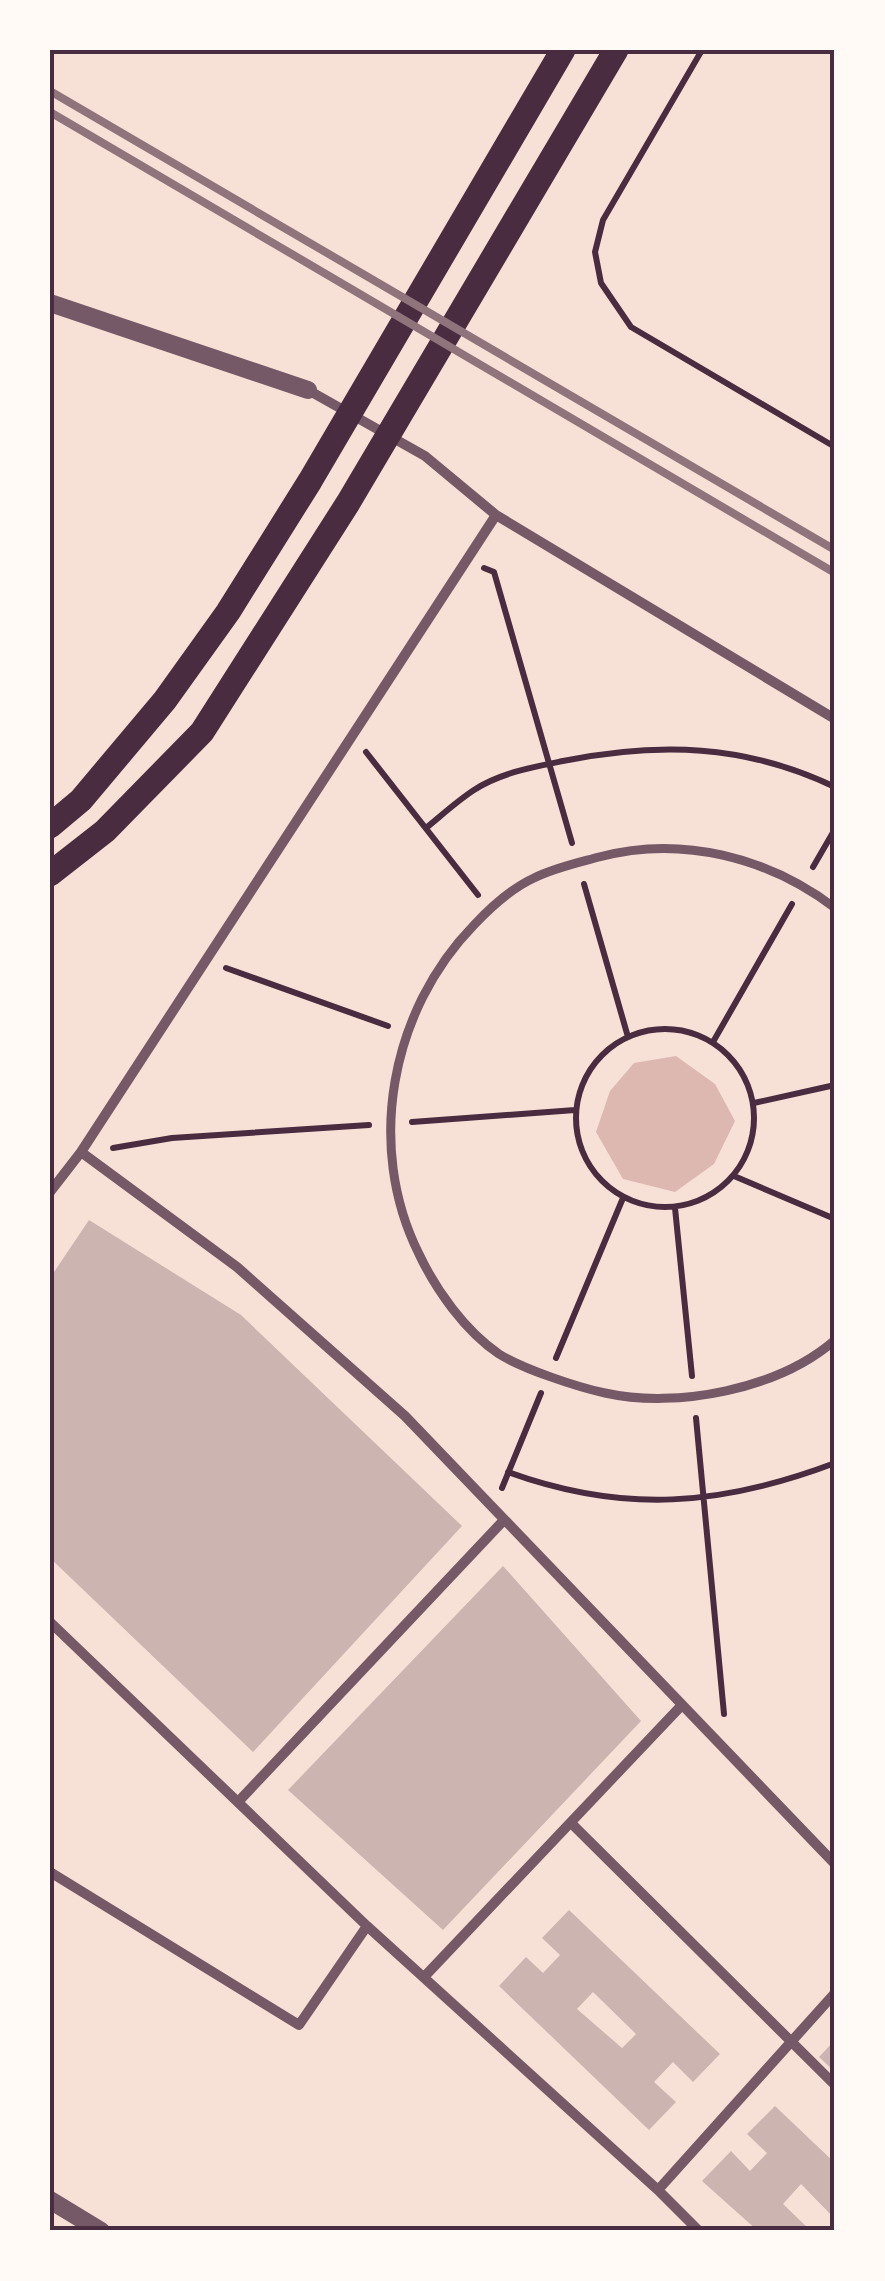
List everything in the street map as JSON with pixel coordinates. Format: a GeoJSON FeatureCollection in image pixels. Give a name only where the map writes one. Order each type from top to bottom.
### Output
{"type":"FeatureCollection","features":[{"type":"Feature","properties":{"kind":"main road"},"geometry":{"type":"LineString","coordinates":[[50,826],[81,800],[153,715],[228,612],[310,481],[563,50]]}},
{"type":"Feature","properties":{"kind":"main road"},"geometry":{"type":"LineString","coordinates":[[50,874],[106,831],[202,732],[348,502],[616,50]]}},
{"type":"Feature","properties":{"kind":"street"},"geometry":{"type":"LineString","coordinates":[[50,303],[308,390],[425,456],[496,515],[835,718]]}},
{"type":"Feature","properties":{"kind":"street"},"geometry":{"type":"LineString","coordinates":[[50,1192],[81,1152],[496,515]]}},
{"type":"Feature","properties":{"kind":"street"},"geometry":{"type":"LineString","coordinates":[[835,908],[802,886],[749,862],[690,848],[632,850],[532,878],[489,910],[448,952],[432,976],[399,1059],[390,1123],[394,1185],[415,1247],[449,1303],[499,1354],[585,1389],[623,1397],[694,1396],[728,1392],[780,1374],[835,1340]]}},
{"type":"Feature","properties":{"kind":"street"},"geometry":{"type":"LineString","coordinates":[[81,1152],[237,1267],[404,1416],[835,1864]]}},
{"type":"Feature","properties":{"kind":"street"},"geometry":{"type":"LineString","coordinates":[[238,1802],[504,1520]]}},
{"type":"Feature","properties":{"kind":"street"},"geometry":{"type":"LineString","coordinates":[[50,1622],[368,1926],[699,2231]]}},
{"type":"Feature","properties":{"kind":"street"},"geometry":{"type":"LineString","coordinates":[[425,1976],[682,1706]]}},
{"type":"Feature","properties":{"kind":"street"},"geometry":{"type":"LineString","coordinates":[[571,1823],[835,2085]]}},
{"type":"Feature","properties":{"kind":"street"},"geometry":{"type":"LineString","coordinates":[[50,1872],[299,2025],[368,1926]]}},
{"type":"Feature","properties":{"kind":"street"},"geometry":{"type":"LineString","coordinates":[[658,2190],[835,1993]]}},
{"type":"Feature","properties":{"kind":"street"},"geometry":{"type":"LineString","coordinates":[[50,2200],[101,2231]]}},
{"type":"Feature","properties":{"kind":"path"},"geometry":{"type":"LineString","coordinates":[[702,50],[603,220],[595,252],[601,283],[631,327],[835,447]]}},
{"type":"Feature","properties":{"kind":"path"},"geometry":{"type":"LineString","coordinates":[[467,559],[494,572],[628,1036]]}},
{"type":"Feature","properties":{"kind":"path"},"geometry":{"type":"LineString","coordinates":[[352,735],[489,910]]}},
{"type":"Feature","properties":{"kind":"path"},"geometry":{"type":"LineString","coordinates":[[426,828],[477,788],[528,768],[618,751],[680,748],[774,762],[835,787]]}},
{"type":"Feature","properties":{"kind":"path"},"geometry":{"type":"LineString","coordinates":[[714,1042],[835,829]]}},
{"type":"Feature","properties":{"kind":"path"},"geometry":{"type":"LineString","coordinates":[[206,960],[408,1033]]}},
{"type":"Feature","properties":{"kind":"path"},"geometry":{"type":"LineString","coordinates":[[649,1030],[693,1033],[714,1042],[740,1069],[754,1103],[752,1142],[734,1176],[710,1196],[675,1208],[640,1205],[600,1181],[581,1151],[575,1110],[581,1087],[592,1066],[628,1036],[649,1030]]}},
{"type":"Feature","properties":{"kind":"path"},"geometry":{"type":"LineString","coordinates":[[754,1103],[835,1084]]}},
{"type":"Feature","properties":{"kind":"path"},"geometry":{"type":"LineString","coordinates":[[81,1152],[172,1138],[575,1110]]}},
{"type":"Feature","properties":{"kind":"path"},"geometry":{"type":"LineString","coordinates":[[734,1176],[835,1219]]}},
{"type":"Feature","properties":{"kind":"path"},"geometry":{"type":"LineString","coordinates":[[675,1208],[728,1754]]}},
{"type":"Feature","properties":{"kind":"path"},"geometry":{"type":"LineString","coordinates":[[508,1472],[563,1490],[653,1501],[733,1495],[835,1463]]}},
{"type":"Feature","properties":{"kind":"shaded area"},"geometry":{"type":"Polygon","coordinates":[[[676,1056],[715,1084],[735,1121],[714,1164],[675,1192],[623,1179],[596,1132],[610,1091],[634,1063],[676,1056]]]}},
{"type":"Feature","properties":{"kind":"building"},"geometry":{"type":"Polygon","coordinates":[[[89,1220],[241,1315],[462,1526],[253,1752],[50,1558],[50,1278],[89,1220]]]}},
{"type":"Feature","properties":{"kind":"building"},"geometry":{"type":"Polygon","coordinates":[[[503,1566],[641,1721],[443,1930],[288,1790],[503,1566]]]}},
{"type":"Feature","properties":{"kind":"building"},"geometry":{"type":"Polygon","coordinates":[[[569,1910],[720,2054],[693,2082],[673,2062],[654,2082],[676,2102],[649,2130],[499,1986],[526,1957],[543,1973],[560,1955],[542,1938],[569,1910]],[[593,1992],[577,2009],[622,2048],[636,2034],[593,1992]]]}},
{"type":"Feature","properties":{"kind":"building"},"geometry":{"type":"Polygon","coordinates":[[[835,2040],[835,2072],[819,2057],[835,2040]]]}},
{"type":"Feature","properties":{"kind":"building"},"geometry":{"type":"Polygon","coordinates":[[[775,2106],[835,2163],[835,2219],[801,2184],[783,2204],[811,2231],[758,2231],[702,2181],[731,2151],[750,2171],[767,2153],[747,2134],[775,2106]]]}},
{"type":"Feature","properties":{"kind":"railway"},"geometry":{"type":"LineString","coordinates":[[50,91],[835,550]]}},
{"type":"Feature","properties":{"kind":"railway"},"geometry":{"type":"LineString","coordinates":[[50,112],[835,573]]}}]}
